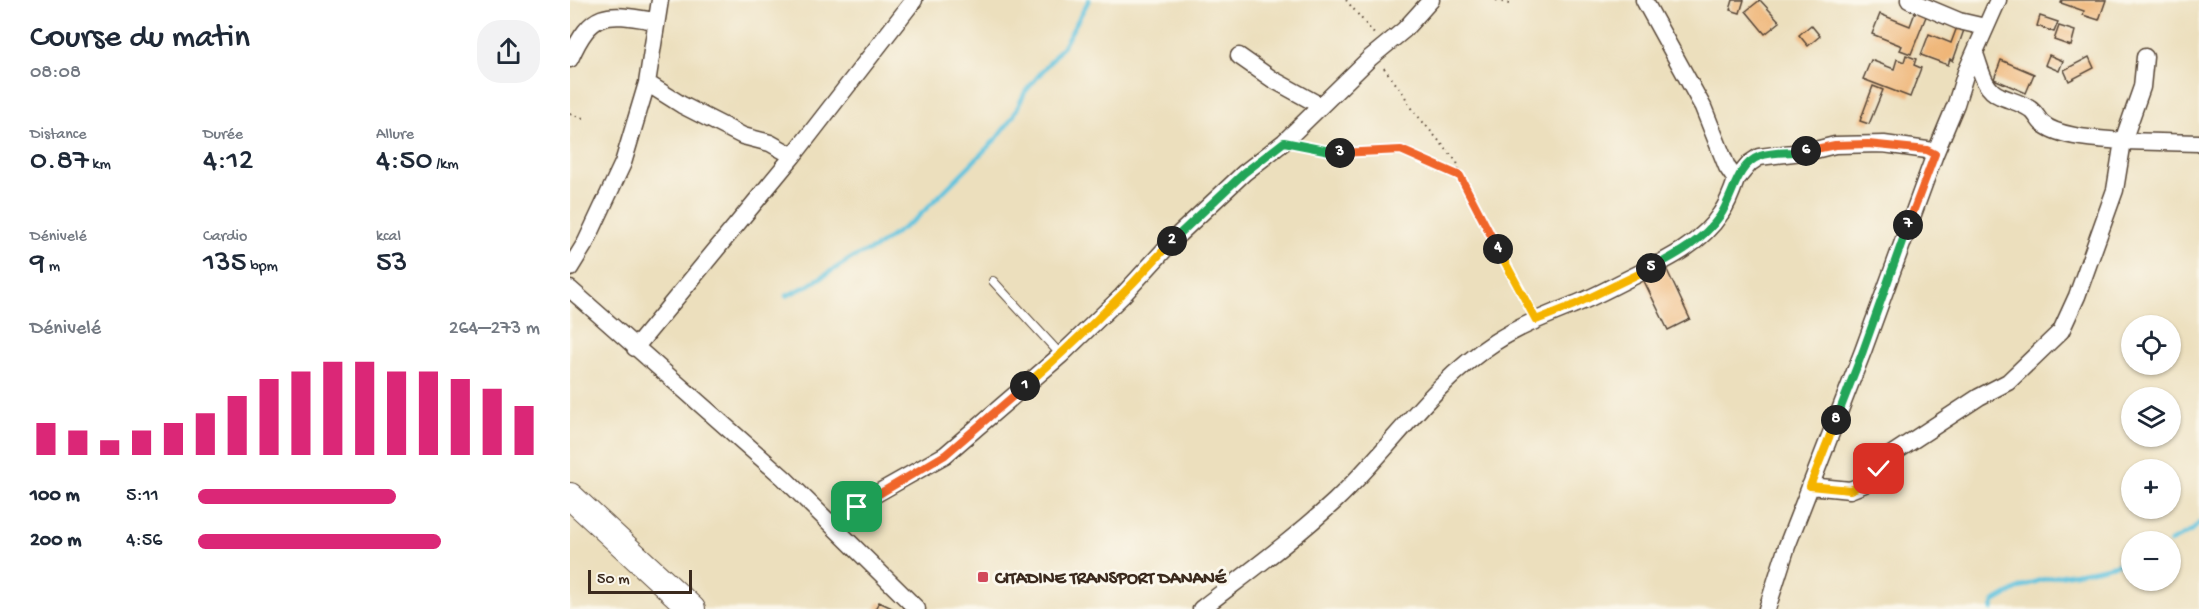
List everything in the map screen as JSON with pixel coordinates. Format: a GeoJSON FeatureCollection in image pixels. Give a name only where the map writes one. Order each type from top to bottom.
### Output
{"type":"FeatureCollection","features":[{"type":"Feature","properties":{"kind":"main road"},"geometry":{"type":"LineString","coordinates":[[570,496],[692,609]]}},
{"type":"Feature","properties":{"kind":"street"},"geometry":{"type":"LineString","coordinates":[[570,268],[586,242],[622,163],[647,83],[660,0]]}},
{"type":"Feature","properties":{"kind":"street"},"geometry":{"type":"LineString","coordinates":[[635,348],[793,156],[914,0]]}},
{"type":"Feature","properties":{"kind":"street"},"geometry":{"type":"LineString","coordinates":[[833,524],[874,495],[945,455],[1061,355],[1122,296],[1178,235],[1244,173],[1284,142],[1404,30],[1431,0]]}},
{"type":"Feature","properties":{"kind":"street"},"geometry":{"type":"LineString","coordinates":[[1644,0],[1703,107],[1727,166],[1736,180]]}},
{"type":"Feature","properties":{"kind":"street"},"geometry":{"type":"LineString","coordinates":[[1909,0],[1959,21],[1985,27]]}},
{"type":"Feature","properties":{"kind":"street"},"geometry":{"type":"LineString","coordinates":[[1767,609],[1786,546],[1863,351],[1935,154],[1985,27],[1998,0]]}},
{"type":"Feature","properties":{"kind":"street"},"geometry":{"type":"LineString","coordinates":[[570,59],[585,32],[598,19],[612,15],[655,21]]}},
{"type":"Feature","properties":{"kind":"street"},"geometry":{"type":"LineString","coordinates":[[1975,54],[1985,82],[1997,95],[2031,109],[2043,124],[2066,134],[2123,141],[2199,143]]}},
{"type":"Feature","properties":{"kind":"street"},"geometry":{"type":"LineString","coordinates":[[1239,56],[1272,79],[1321,106]]}},
{"type":"Feature","properties":{"kind":"street"},"geometry":{"type":"LineString","coordinates":[[1810,486],[1850,490],[1865,484],[1889,456],[1979,397],[2008,382],[2061,331],[2078,296],[2115,190],[2123,141],[2142,87],[2145,57]]}},
{"type":"Feature","properties":{"kind":"street"},"geometry":{"type":"LineString","coordinates":[[647,83],[682,105],[743,136],[770,143],[793,156]]}},
{"type":"Feature","properties":{"kind":"street"},"geometry":{"type":"LineString","coordinates":[[1201,609],[1335,500],[1371,464],[1418,408],[1452,374],[1496,341],[1536,320],[1574,305],[1668,260],[1692,244],[1720,215],[1729,200],[1736,180],[1750,163],[1759,157],[1811,151],[1835,145],[1884,144],[1927,150],[1935,154]]}},
{"type":"Feature","properties":{"kind":"street"},"geometry":{"type":"LineString","coordinates":[[570,289],[784,478],[917,609]]}},
{"type":"Feature","properties":{"kind":"lane"},"geometry":{"type":"LineString","coordinates":[[993,281],[1061,355]]}},
{"type":"Feature","properties":{"kind":"path"},"geometry":{"type":"LineString","coordinates":[[1346,0],[1379,51],[1411,108],[1457,162],[1460,176],[1536,320]]}},
{"type":"Feature","properties":{"kind":"path"},"geometry":{"type":"LineString","coordinates":[[1496,0],[1512,5]]}},
{"type":"Feature","properties":{"kind":"path"},"geometry":{"type":"LineString","coordinates":[[570,114],[586,119]]}},
{"type":"Feature","properties":{"kind":"path"},"geometry":{"type":"LineString","coordinates":[[1284,142],[1344,154],[1401,150],[1460,176]]}},
{"type":"Feature","properties":{"kind":"building"},"geometry":{"type":"Polygon","coordinates":[[[1733,0],[1744,0],[1740,13],[1730,10],[1733,0]]]}},
{"type":"Feature","properties":{"kind":"building"},"geometry":{"type":"Polygon","coordinates":[[[1760,0],[1780,22],[1765,34],[1746,11],[1760,0]]]}},
{"type":"Feature","properties":{"kind":"building"},"geometry":{"type":"Polygon","coordinates":[[[2062,0],[2106,0],[2099,20],[2083,15],[2084,11],[2061,3],[2062,0]]]}},
{"type":"Feature","properties":{"kind":"building"},"geometry":{"type":"Polygon","coordinates":[[[1916,10],[1927,14],[1911,54],[1900,50],[1902,46],[1872,34],[1880,14],[1910,26],[1916,10]]]}},
{"type":"Feature","properties":{"kind":"building"},"geometry":{"type":"Polygon","coordinates":[[[2040,16],[2058,22],[2054,32],[2037,26],[2040,16]]]}},
{"type":"Feature","properties":{"kind":"building"},"geometry":{"type":"Polygon","coordinates":[[[1811,25],[1820,36],[1808,46],[1799,35],[1811,25]]]}},
{"type":"Feature","properties":{"kind":"building"},"geometry":{"type":"Polygon","coordinates":[[[2059,26],[2075,31],[2071,46],[2054,40],[2059,26]]]}},
{"type":"Feature","properties":{"kind":"building"},"geometry":{"type":"Polygon","coordinates":[[[1957,27],[1964,30],[1953,61],[1950,59],[1948,65],[1921,55],[1929,34],[1951,43],[1957,27]]]}},
{"type":"Feature","properties":{"kind":"building"},"geometry":{"type":"Polygon","coordinates":[[[1906,55],[1916,59],[1914,65],[1921,68],[1910,97],[1863,79],[1871,60],[1894,69],[1897,59],[1904,62],[1906,55]]]}},
{"type":"Feature","properties":{"kind":"building"},"geometry":{"type":"Polygon","coordinates":[[[2049,55],[2063,61],[2059,71],[2045,65],[2049,55]]]}},
{"type":"Feature","properties":{"kind":"building"},"geometry":{"type":"Polygon","coordinates":[[[2089,57],[2094,68],[2069,81],[2064,70],[2089,57]]]}},
{"type":"Feature","properties":{"kind":"building"},"geometry":{"type":"Polygon","coordinates":[[[2001,60],[2034,74],[2026,93],[1994,79],[2001,60]]]}},
{"type":"Feature","properties":{"kind":"building"},"geometry":{"type":"Polygon","coordinates":[[[1873,86],[1883,90],[1869,124],[1860,121],[1873,86]]]}},
{"type":"Feature","properties":{"kind":"building"},"geometry":{"type":"Polygon","coordinates":[[[1666,268],[1690,319],[1668,330],[1643,279],[1666,268]]]}},
{"type":"Feature","properties":{"kind":"building"},"geometry":{"type":"Polygon","coordinates":[[[879,602],[894,609],[875,609],[879,602]]]}},
{"type":"Feature","properties":{"kind":"waterway"},"geometry":{"type":"LineString","coordinates":[[786,296],[809,285],[852,258],[875,248],[917,218],[997,138],[1013,117],[1025,92],[1064,45],[1089,0]]}},
{"type":"Feature","properties":{"kind":"waterway"},"geometry":{"type":"LineString","coordinates":[[2181,536],[2192,531],[2199,523]]}},
{"type":"Feature","properties":{"kind":"waterway"},"geometry":{"type":"LineString","coordinates":[[1992,609],[1994,602],[2034,582],[2121,562]]}},
{"type":"Feature","properties":{"kind":"place","name":"CITADINE TRANSPORT DANANÉ"},"geometry":{"type":"Point","coordinates":[983,577]}},
{"type":"Feature","properties":{"kind":"route"},"geometry":{"type":"LineString","coordinates":[[857,507],[945,455],[1061,355],[1122,296],[1178,235],[1244,173],[1284,142],[1344,154],[1401,150],[1460,176],[1536,320],[1574,305],[1668,260],[1692,244],[1709,229],[1720,215],[1729,200],[1736,180],[1750,163],[1759,157],[1768,154],[1811,151],[1835,145],[1868,144],[1927,150],[1935,154],[1863,351],[1810,486],[1850,490],[1865,484],[1879,469]]}}]}
